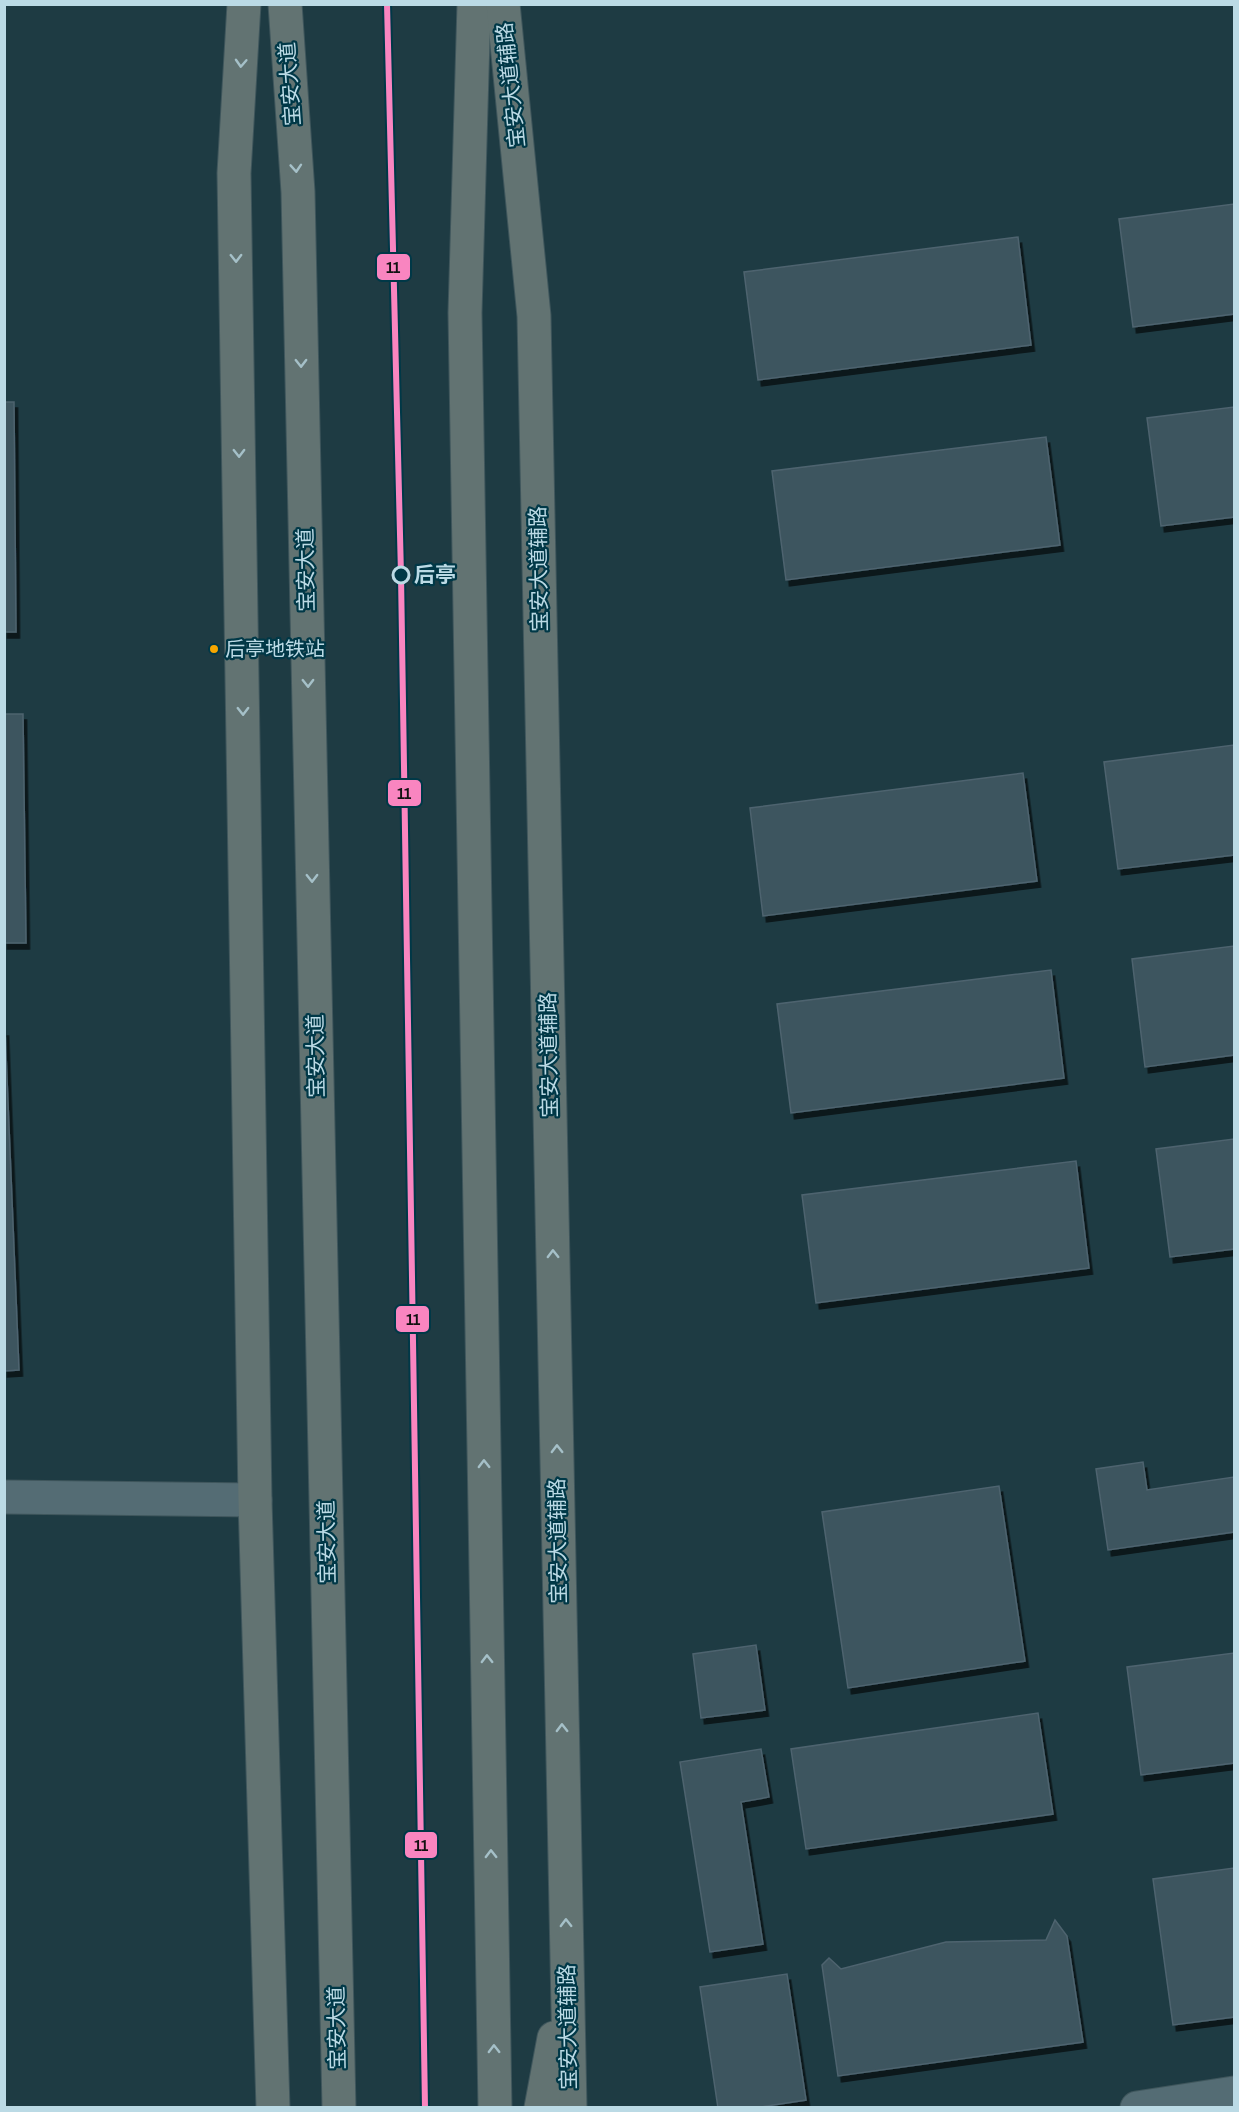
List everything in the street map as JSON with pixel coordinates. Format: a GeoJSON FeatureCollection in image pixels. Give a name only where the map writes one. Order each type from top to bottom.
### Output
{"type":"FeatureCollection","features":[{"type":"Feature","properties":{"kind":"main road"},"geometry":{"type":"LineString","coordinates":[[244,4],[234,173],[255,1500],[273,2108]]}},
{"type":"Feature","properties":{"kind":"main road","name":"宝安大道"},"geometry":{"type":"LineString","coordinates":[[285,4],[297,192],[339,2108]]}},
{"type":"Feature","properties":{"kind":"main road"},"geometry":{"type":"LineString","coordinates":[[474,4],[465,313],[495,2108]]}},
{"type":"Feature","properties":{"kind":"main road","name":"宝安大道辅路"},"geometry":{"type":"LineString","coordinates":[[503,4],[534,316],[570,2108]]}},
{"type":"Feature","properties":{"kind":"main road"},"geometry":{"type":"LineString","coordinates":[[541,2108],[567,1970]]}},
{"type":"Feature","properties":{"kind":"street"},"geometry":{"type":"LineString","coordinates":[[4,1497],[255,1500]]}},
{"type":"Feature","properties":{"kind":"street"},"geometry":{"type":"LineString","coordinates":[[1137,2108],[1234,2093]]}},
{"type":"Feature","properties":{"kind":"building"},"geometry":{"type":"Polygon","coordinates":[[[1234,204],[1234,314],[1133,327],[1119,219],[1234,204]]]}},
{"type":"Feature","properties":{"kind":"building"},"geometry":{"type":"Polygon","coordinates":[[[1018,237],[1031,345],[758,380],[744,272],[1018,237]]]}},
{"type":"Feature","properties":{"kind":"building"},"geometry":{"type":"Polygon","coordinates":[[[4,402],[14,402],[16,632],[4,632],[4,402]]]}},
{"type":"Feature","properties":{"kind":"building"},"geometry":{"type":"Polygon","coordinates":[[[1234,407],[1234,517],[1161,526],[1147,418],[1234,407]]]}},
{"type":"Feature","properties":{"kind":"building"},"geometry":{"type":"Polygon","coordinates":[[[1046,437],[1060,545],[786,580],[772,471],[1046,437]]]}},
{"type":"Feature","properties":{"kind":"building"},"geometry":{"type":"Polygon","coordinates":[[[4,714],[23,714],[26,943],[4,943],[4,714]]]}},
{"type":"Feature","properties":{"kind":"building"},"geometry":{"type":"Polygon","coordinates":[[[1234,745],[1234,855],[1118,869],[1104,762],[1234,745]]]}},
{"type":"Feature","properties":{"kind":"building"},"geometry":{"type":"Polygon","coordinates":[[[1023,773],[1037,881],[763,916],[750,808],[1023,773]]]}},
{"type":"Feature","properties":{"kind":"building"},"geometry":{"type":"Polygon","coordinates":[[[1234,946],[1234,1055],[1145,1067],[1132,959],[1234,946]]]}},
{"type":"Feature","properties":{"kind":"building"},"geometry":{"type":"Polygon","coordinates":[[[1051,970],[1064,1078],[791,1113],[777,1004],[1051,970]]]}},
{"type":"Feature","properties":{"kind":"building"},"geometry":{"type":"Polygon","coordinates":[[[4,1030],[19,1370],[4,1371],[4,1030]]]}},
{"type":"Feature","properties":{"kind":"building"},"geometry":{"type":"Polygon","coordinates":[[[1234,1139],[1234,1249],[1170,1257],[1156,1149],[1234,1139]]]}},
{"type":"Feature","properties":{"kind":"building"},"geometry":{"type":"Polygon","coordinates":[[[1076,1161],[1089,1268],[816,1303],[802,1195],[1076,1161]]]}},
{"type":"Feature","properties":{"kind":"building"},"geometry":{"type":"Polygon","coordinates":[[[1143,1462],[1147,1490],[1234,1477],[1234,1532],[1108,1550],[1096,1469],[1143,1462]]]}},
{"type":"Feature","properties":{"kind":"building"},"geometry":{"type":"Polygon","coordinates":[[[999,1486],[1025,1661],[848,1688],[822,1512],[999,1486]]]}},
{"type":"Feature","properties":{"kind":"building"},"geometry":{"type":"Polygon","coordinates":[[[756,1645],[765,1710],[701,1718],[693,1654],[756,1645]]]}},
{"type":"Feature","properties":{"kind":"building"},"geometry":{"type":"Polygon","coordinates":[[[1234,1653],[1234,1763],[1141,1775],[1127,1667],[1234,1653]]]}},
{"type":"Feature","properties":{"kind":"building"},"geometry":{"type":"Polygon","coordinates":[[[1038,1713],[1053,1814],[806,1849],[791,1749],[1038,1713]]]}},
{"type":"Feature","properties":{"kind":"building"},"geometry":{"type":"Polygon","coordinates":[[[761,1749],[769,1797],[741,1802],[763,1944],[710,1952],[680,1762],[761,1749]]]}},
{"type":"Feature","properties":{"kind":"building"},"geometry":{"type":"Polygon","coordinates":[[[1234,1868],[1234,2017],[1173,2025],[1153,1879],[1234,1868]]]}},
{"type":"Feature","properties":{"kind":"building"},"geometry":{"type":"Polygon","coordinates":[[[1055,1920],[1067,1936],[1083,2042],[838,2076],[822,1965],[829,1958],[841,1969],[946,1942],[1046,1940],[1055,1920]]]}},
{"type":"Feature","properties":{"kind":"building"},"geometry":{"type":"Polygon","coordinates":[[[787,1974],[806,2100],[754,2108],[718,2108],[700,1987],[787,1974]]]}},
{"type":"Feature","properties":{"kind":"transit line","name":"11"},"geometry":{"type":"LineString","coordinates":[[387,4],[401,575],[425,2108]]}},
{"type":"Feature","properties":{"kind":"place","name":"后亭"},"geometry":{"type":"Point","coordinates":[401,575]}},
{"type":"Feature","properties":{"kind":"place","name":"后亭地铁站"},"geometry":{"type":"Point","coordinates":[214,649]}}]}
